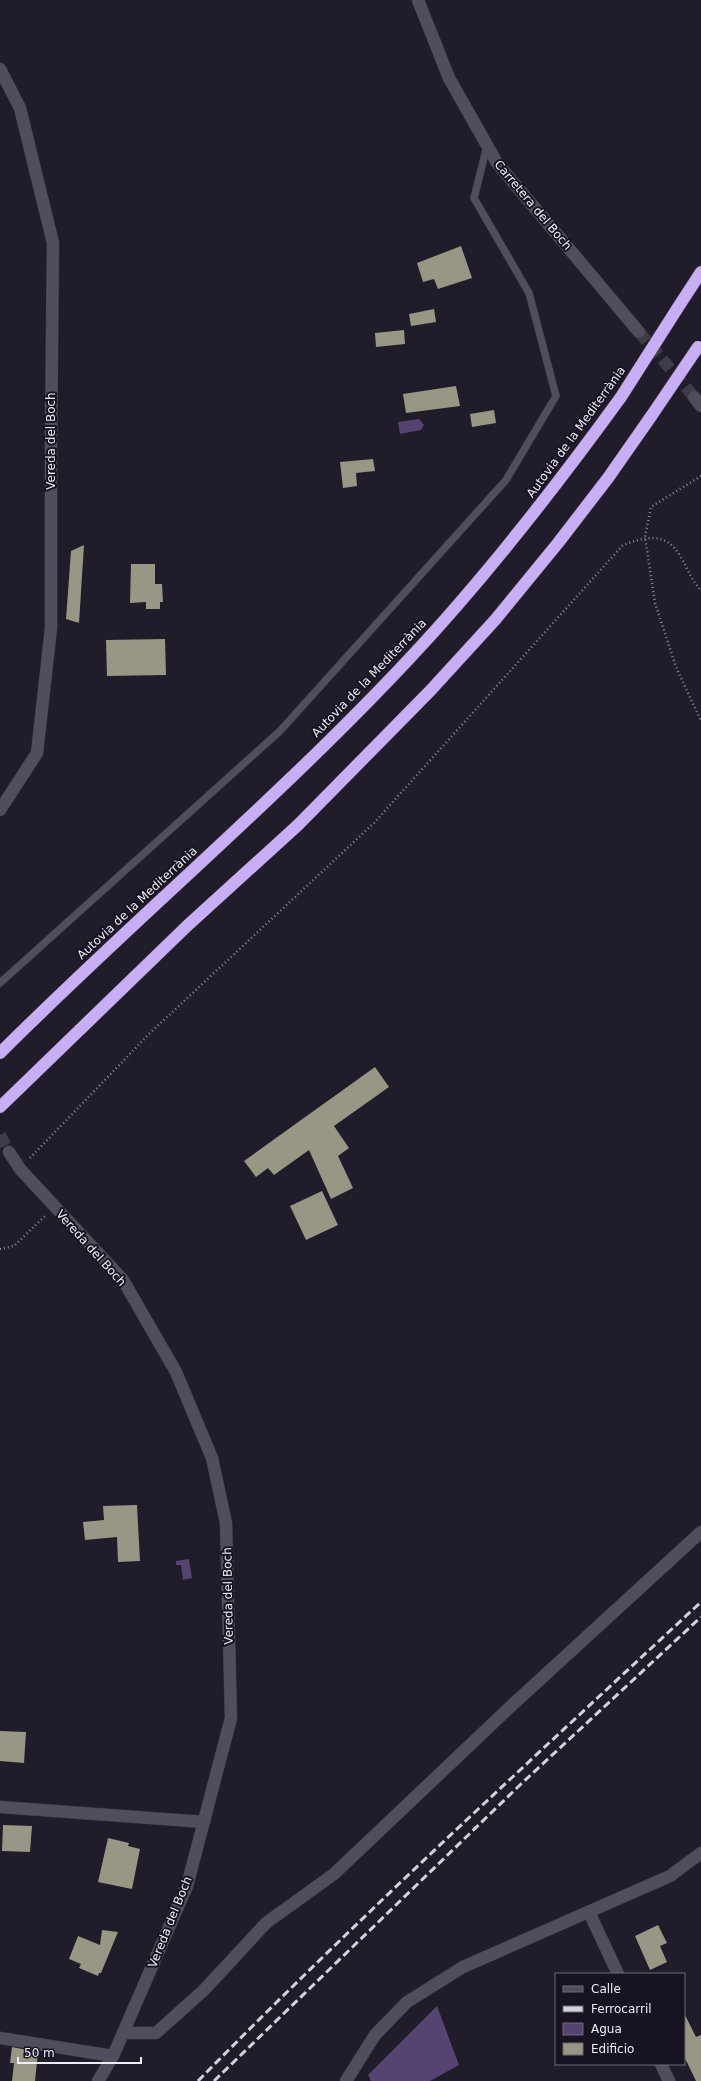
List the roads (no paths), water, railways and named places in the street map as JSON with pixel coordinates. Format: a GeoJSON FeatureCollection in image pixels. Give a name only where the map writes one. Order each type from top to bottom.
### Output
{"type":"FeatureCollection","features":[{"type":"Feature","properties":{"kind":"highway","name":"Autovia de la Mediterrània"},"geometry":{"type":"LineString","coordinates":[[0,1053],[306,762],[409,659],[533,516],[621,397],[701,272]]}},
{"type":"Feature","properties":{"kind":"highway"},"geometry":{"type":"LineString","coordinates":[[0,1107],[187,926],[298,825],[430,691],[495,620],[558,543],[608,478],[700,345]]}},
{"type":"Feature","properties":{"kind":"street","name":"Carretera del Boch"},"geometry":{"type":"LineString","coordinates":[[418,0],[449,78],[497,163],[639,332]]}},
{"type":"Feature","properties":{"kind":"street","name":"Vereda del Boch"},"geometry":{"type":"LineString","coordinates":[[0,69],[20,108],[53,243],[51,628],[37,753],[0,810]]}},
{"type":"Feature","properties":{"kind":"street","name":"Vereda del Boch"},"geometry":{"type":"LineString","coordinates":[[9,1152],[20,1169],[123,1280],[176,1372],[212,1458],[226,1523],[231,1718],[187,1886],[113,2056],[98,2081]]}},
{"type":"Feature","properties":{"kind":"street"},"geometry":{"type":"LineString","coordinates":[[123,2033],[156,2033],[204,1990],[266,1923],[334,1874],[508,1708],[701,1532]]}},
{"type":"Feature","properties":{"kind":"street"},"geometry":{"type":"LineString","coordinates":[[0,1807],[204,1822]]}},
{"type":"Feature","properties":{"kind":"street"},"geometry":{"type":"LineString","coordinates":[[346,2081],[375,2035],[406,2002],[463,1967],[670,1876],[701,1853]]}},
{"type":"Feature","properties":{"kind":"street"},"geometry":{"type":"LineString","coordinates":[[589,1912],[618,1973]]}},
{"type":"Feature","properties":{"kind":"street"},"geometry":{"type":"LineString","coordinates":[[0,2038],[113,2056]]}},
{"type":"Feature","properties":{"kind":"street"},"geometry":{"type":"LineString","coordinates":[[661,2065],[669,2081]]}},
{"type":"Feature","properties":{"kind":"lane"},"geometry":{"type":"LineString","coordinates":[[0,983],[280,732],[506,480],[556,396],[529,293],[474,198],[487,146]]}},
{"type":"Feature","properties":{"kind":"water"},"geometry":{"type":"Polygon","coordinates":[[[419,419],[424,425],[421,430],[400,434],[398,422],[419,419]]]}},
{"type":"Feature","properties":{"kind":"water"},"geometry":{"type":"Polygon","coordinates":[[[189,1559],[192,1578],[183,1580],[181,1565],[176,1565],[176,1561],[189,1559]]]}},
{"type":"Feature","properties":{"kind":"water"},"geometry":{"type":"Polygon","coordinates":[[[437,2006],[459,2065],[430,2081],[371,2081],[368,2075],[437,2006]]]}},
{"type":"Feature","properties":{"kind":"tunnel"},"geometry":{"type":"LineString","coordinates":[[639,332],[694,397]]}},
{"type":"Feature","properties":{"kind":"tunnel"},"geometry":{"type":"LineString","coordinates":[[0,1135],[9,1152]]}},
{"type":"Feature","properties":{"kind":"railway"},"geometry":{"type":"LineString","coordinates":[[198,2081],[259,2019],[384,1898],[701,1602]]}},
{"type":"Feature","properties":{"kind":"railway"},"geometry":{"type":"LineString","coordinates":[[214,2081],[521,1784],[701,1617]]}}]}
